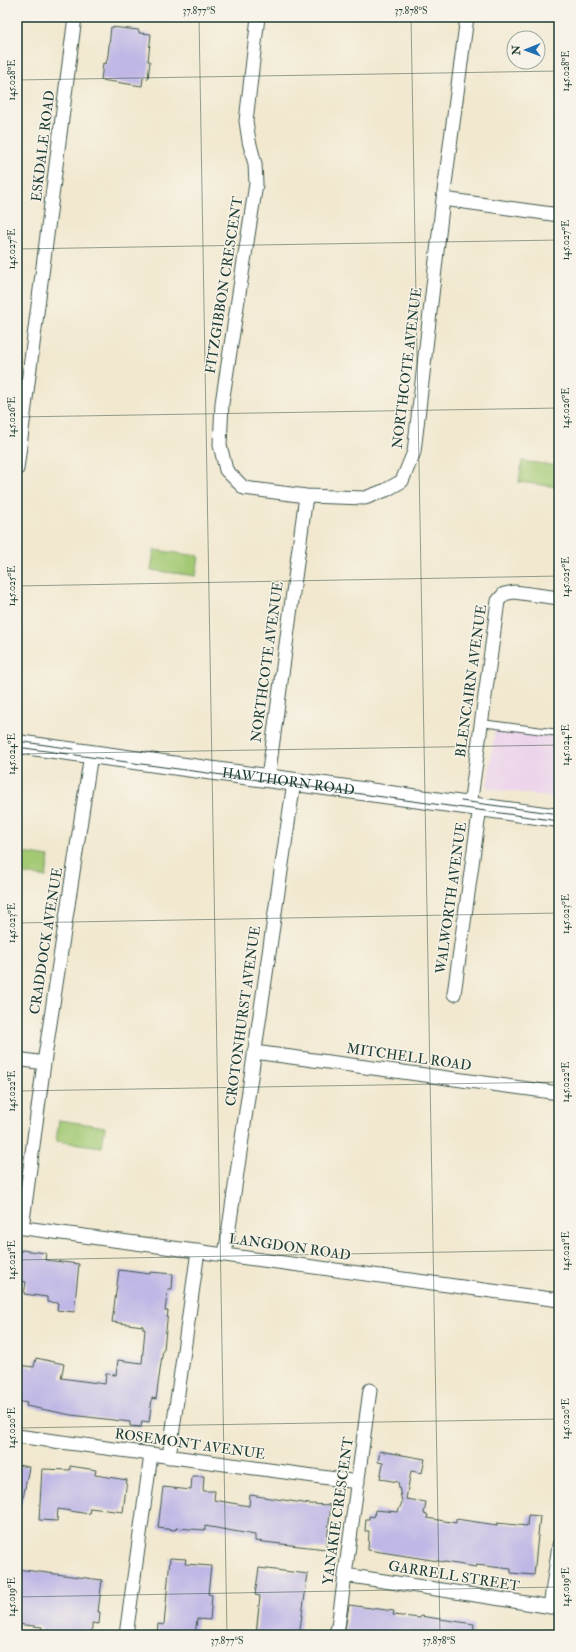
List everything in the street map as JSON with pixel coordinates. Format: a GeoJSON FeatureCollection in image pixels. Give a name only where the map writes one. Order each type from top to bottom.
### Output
{"type":"FeatureCollection","features":[{"type":"Feature","properties":{"kind":"main road","name":"HAWTHORN ROAD"},"geometry":{"type":"LineString","coordinates":[[17,744],[559,818]]}},
{"type":"Feature","properties":{"kind":"street","name":"ESKDALE ROAD"},"geometry":{"type":"LineString","coordinates":[[17,469],[75,17]]}},
{"type":"Feature","properties":{"kind":"street","name":"FITZGIBBON CRESCENT"},"geometry":{"type":"LineString","coordinates":[[258,17],[246,121],[255,164],[256,184],[222,403],[220,445],[226,470],[244,488],[306,496]]}},
{"type":"Feature","properties":{"kind":"street","name":"NORTHCOTE AVENUE"},"geometry":{"type":"LineString","coordinates":[[268,778],[306,496],[365,498],[386,490],[402,481],[414,452],[443,199],[467,17]]}},
{"type":"Feature","properties":{"kind":"street"},"geometry":{"type":"LineString","coordinates":[[443,199],[559,215]]}},
{"type":"Feature","properties":{"kind":"street","name":"BLENCAIRN AVENUE"},"geometry":{"type":"LineString","coordinates":[[475,806],[481,723],[497,606],[504,594],[514,592],[559,598]]}},
{"type":"Feature","properties":{"kind":"street","name":"CRADDOCK AVENUE"},"geometry":{"type":"LineString","coordinates":[[20,1228],[91,754]]}},
{"type":"Feature","properties":{"kind":"street","name":"CROTONHURST AVENUE"},"geometry":{"type":"LineString","coordinates":[[226,1255],[294,782]]}},
{"type":"Feature","properties":{"kind":"street","name":"WALWORTH AVENUE"},"geometry":{"type":"LineString","coordinates":[[454,994],[475,806]]}},
{"type":"Feature","properties":{"kind":"street","name":"MITCHELL ROAD"},"geometry":{"type":"LineString","coordinates":[[254,1052],[559,1093]]}},
{"type":"Feature","properties":{"kind":"street"},"geometry":{"type":"LineString","coordinates":[[17,1059],[44,1063]]}},
{"type":"Feature","properties":{"kind":"street","name":"LANGDON ROAD"},"geometry":{"type":"LineString","coordinates":[[20,1228],[559,1300]]}},
{"type":"Feature","properties":{"kind":"street"},"geometry":{"type":"LineString","coordinates":[[169,1457],[198,1251]]}},
{"type":"Feature","properties":{"kind":"street","name":"YANAKIE CRESCENT"},"geometry":{"type":"LineString","coordinates":[[335,1635],[338,1628],[370,1390]]}},
{"type":"Feature","properties":{"kind":"street","name":"ROSEMONT AVENUE"},"geometry":{"type":"LineString","coordinates":[[17,1436],[358,1482]]}},
{"type":"Feature","properties":{"kind":"street"},"geometry":{"type":"LineString","coordinates":[[126,1635],[151,1455]]}},
{"type":"Feature","properties":{"kind":"street"},"geometry":{"type":"LineString","coordinates":[[554,1607],[559,1545]]}},
{"type":"Feature","properties":{"kind":"street","name":"GARRELL STREET"},"geometry":{"type":"LineString","coordinates":[[345,1575],[554,1607]]}},
{"type":"Feature","properties":{"kind":"lane"},"geometry":{"type":"LineString","coordinates":[[481,723],[559,733]]}},
{"type":"Feature","properties":{"kind":"shaded area"},"geometry":{"type":"Polygon","coordinates":[[[495,728],[559,737],[559,798],[487,788],[495,728]]]}},
{"type":"Feature","properties":{"kind":"green space"},"geometry":{"type":"Polygon","coordinates":[[[522,461],[559,466],[559,487],[519,482],[522,461]]]}},
{"type":"Feature","properties":{"kind":"green space"},"geometry":{"type":"Polygon","coordinates":[[[154,550],[199,556],[196,576],[151,570],[154,550]]]}},
{"type":"Feature","properties":{"kind":"green space"},"geometry":{"type":"Polygon","coordinates":[[[17,852],[49,857],[46,877],[17,873],[17,852]]]}},
{"type":"Feature","properties":{"kind":"green space"},"geometry":{"type":"Polygon","coordinates":[[[59,1120],[105,1127],[102,1147],[56,1141],[59,1120]]]}},
{"type":"Feature","properties":{"kind":"building"},"geometry":{"type":"Polygon","coordinates":[[[111,27],[139,30],[139,33],[151,34],[148,79],[143,78],[142,86],[101,80],[103,63],[106,64],[108,55],[111,27]]]}},
{"type":"Feature","properties":{"kind":"building"},"geometry":{"type":"Polygon","coordinates":[[[21,1250],[46,1253],[45,1260],[79,1264],[74,1312],[57,1310],[58,1303],[47,1302],[47,1297],[24,1294],[26,1282],[17,1280],[21,1250]]]}},
{"type":"Feature","properties":{"kind":"building"},"geometry":{"type":"Polygon","coordinates":[[[119,1270],[150,1274],[150,1272],[173,1274],[172,1289],[168,1289],[165,1311],[168,1311],[156,1399],[152,1398],[149,1422],[142,1421],[141,1427],[130,1426],[130,1422],[71,1415],[26,1406],[27,1403],[17,1401],[17,1365],[34,1367],[36,1358],[64,1364],[61,1378],[105,1384],[106,1374],[116,1375],[118,1360],[142,1363],[145,1329],[143,1329],[143,1326],[112,1322],[119,1270]]]}},
{"type":"Feature","properties":{"kind":"building"},"geometry":{"type":"Polygon","coordinates":[[[380,1451],[425,1459],[422,1473],[411,1471],[406,1499],[426,1502],[424,1514],[428,1515],[427,1518],[456,1523],[456,1519],[497,1525],[497,1523],[527,1526],[528,1515],[540,1516],[534,1575],[511,1573],[511,1569],[476,1565],[476,1567],[368,1550],[369,1531],[365,1531],[366,1519],[369,1519],[369,1516],[374,1517],[375,1510],[398,1512],[402,1502],[398,1482],[380,1479],[383,1463],[378,1462],[380,1451]]]}},
{"type":"Feature","properties":{"kind":"building"},"geometry":{"type":"Polygon","coordinates":[[[17,1465],[29,1467],[22,1504],[17,1504],[17,1465]]]}},
{"type":"Feature","properties":{"kind":"building"},"geometry":{"type":"Polygon","coordinates":[[[70,1466],[96,1470],[95,1475],[127,1480],[123,1512],[90,1508],[89,1514],[58,1509],[57,1521],[39,1520],[42,1469],[70,1470],[70,1466]]]}},
{"type":"Feature","properties":{"kind":"building"},"geometry":{"type":"Polygon","coordinates":[[[192,1476],[204,1476],[203,1491],[215,1491],[214,1500],[249,1506],[250,1495],[310,1504],[331,1505],[326,1549],[255,1541],[255,1535],[205,1526],[205,1530],[176,1528],[176,1530],[158,1528],[163,1487],[191,1490],[192,1476]]]}},
{"type":"Feature","properties":{"kind":"building"},"geometry":{"type":"Polygon","coordinates":[[[170,1558],[186,1559],[185,1564],[211,1566],[208,1594],[212,1595],[210,1620],[197,1619],[195,1635],[157,1635],[158,1624],[164,1625],[170,1558]]]}},
{"type":"Feature","properties":{"kind":"building"},"geometry":{"type":"Polygon","coordinates":[[[259,1568],[308,1574],[299,1635],[256,1635],[260,1596],[255,1595],[259,1568]]]}},
{"type":"Feature","properties":{"kind":"building"},"geometry":{"type":"Polygon","coordinates":[[[17,1569],[102,1580],[98,1612],[100,1612],[99,1624],[92,1623],[92,1635],[41,1635],[42,1627],[17,1624],[17,1604],[20,1582],[17,1582],[17,1569]]]}},
{"type":"Feature","properties":{"kind":"building"},"geometry":{"type":"Polygon","coordinates":[[[349,1605],[394,1611],[393,1615],[420,1618],[420,1616],[474,1624],[473,1635],[344,1635],[349,1605]]]}},
{"type":"Feature","properties":{"kind":"tram line"},"geometry":{"type":"LineString","coordinates":[[17,741],[74,749]]}},
{"type":"Feature","properties":{"kind":"tram line"},"geometry":{"type":"LineString","coordinates":[[17,747],[559,821]]}},
{"type":"Feature","properties":{"kind":"tram line"},"geometry":{"type":"LineString","coordinates":[[461,801],[559,814]]}}]}
